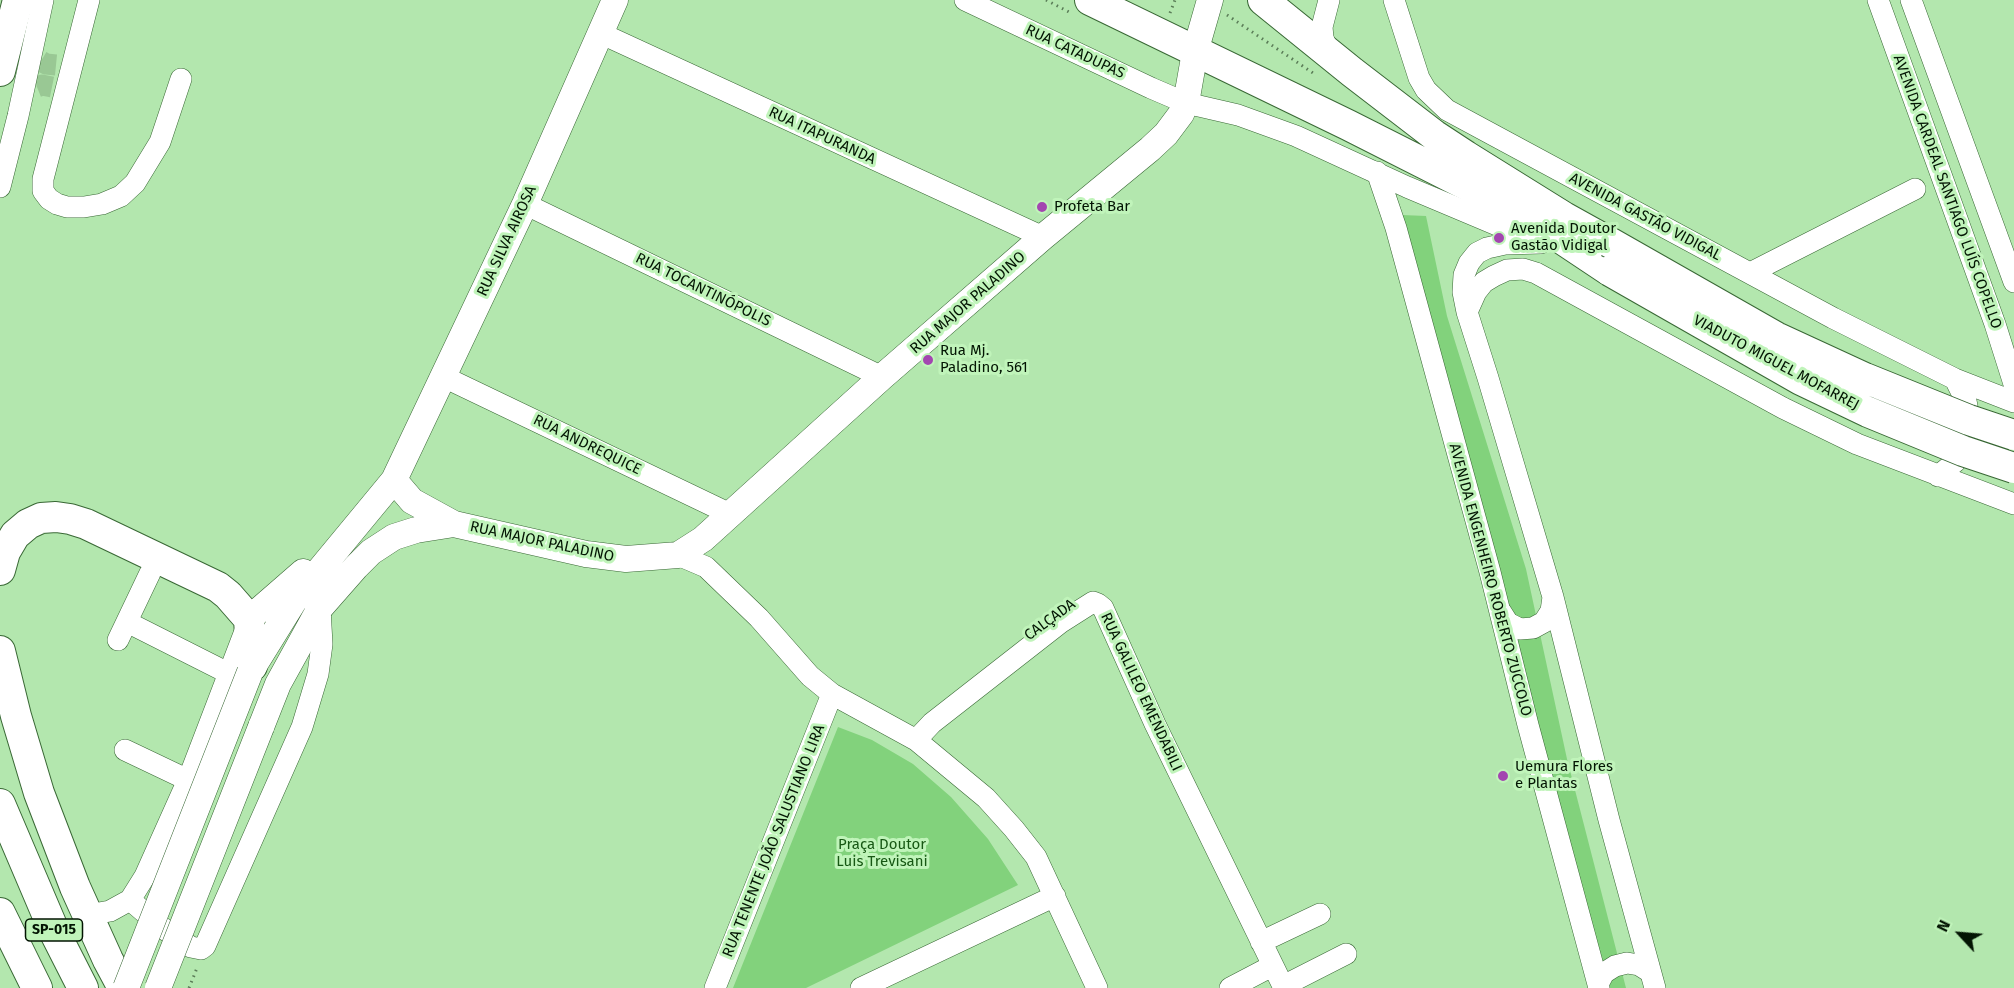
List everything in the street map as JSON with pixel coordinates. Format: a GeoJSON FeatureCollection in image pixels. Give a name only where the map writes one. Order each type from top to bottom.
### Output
{"type":"FeatureCollection","features":[{"type":"Feature","properties":{"kind":"highway"},"geometry":{"type":"LineString","coordinates":[[0,71],[18,0]]}},
{"type":"Feature","properties":{"kind":"highway"},"geometry":{"type":"LineString","coordinates":[[1090,0],[1348,125],[1526,215],[1606,259]]}},
{"type":"Feature","properties":{"kind":"highway"},"geometry":{"type":"LineString","coordinates":[[1263,0],[1397,107],[1466,156],[1564,217],[1606,259]]}},
{"type":"Feature","properties":{"kind":"highway","name":"VIADUTO MIGUEL MOFARREJ"},"geometry":{"type":"LineString","coordinates":[[1606,259],[1865,378],[1969,420],[2014,435]]}},
{"type":"Feature","properties":{"kind":"highway","name":"VIADUTO MIGUEL MOFARREJ"},"geometry":{"type":"LineString","coordinates":[[1606,259],[1801,380],[1879,416],[2014,468]]}},
{"type":"Feature","properties":{"kind":"highway"},"geometry":{"type":"LineString","coordinates":[[0,570],[5,552],[15,535],[28,524],[41,518],[70,519],[101,531],[218,587],[228,595],[249,620],[243,670]]}},
{"type":"Feature","properties":{"kind":"highway"},"geometry":{"type":"LineString","coordinates":[[0,651],[39,793],[88,915],[125,988]]}},
{"type":"Feature","properties":{"kind":"highway","name":"SP-015"},"geometry":{"type":"LineString","coordinates":[[0,804],[55,933],[83,988]]}},
{"type":"Feature","properties":{"kind":"highway","name":"SP-015"},"geometry":{"type":"LineString","coordinates":[[0,913],[37,988]]}},
{"type":"Feature","properties":{"kind":"main road","name":"RUA SILVA AIROSA"},"geometry":{"type":"LineString","coordinates":[[394,480],[525,204],[615,0]]}},
{"type":"Feature","properties":{"kind":"main road","name":"RUA MAJOR PALADINO"},"geometry":{"type":"LineString","coordinates":[[158,988],[261,727],[291,658],[320,608],[371,552],[394,537],[416,530],[454,524],[586,554],[626,559],[678,555],[703,539],[882,377],[1043,237],[1150,149],[1175,122],[1186,103],[1195,52],[1210,0]]}},
{"type":"Feature","properties":{"kind":"main road"},"geometry":{"type":"LineString","coordinates":[[125,988],[243,670],[294,601],[394,480],[412,501],[454,524]]}},
{"type":"Feature","properties":{"kind":"main road"},"geometry":{"type":"LineString","coordinates":[[249,620],[298,575],[329,557]]}},
{"type":"Feature","properties":{"kind":"street"},"geometry":{"type":"LineString","coordinates":[[43,0],[47,75],[43,178],[44,191],[49,199],[57,204],[67,207],[102,204],[122,196],[135,183],[160,142],[181,79]]}},
{"type":"Feature","properties":{"kind":"street"},"geometry":{"type":"LineString","coordinates":[[0,187],[47,75],[88,0]]}},
{"type":"Feature","properties":{"kind":"street","name":"RUA CATADUPAS"},"geometry":{"type":"LineString","coordinates":[[965,0],[1186,103]]}},
{"type":"Feature","properties":{"kind":"street"},"geometry":{"type":"LineString","coordinates":[[1329,0],[1322,27],[1323,38],[1329,53]]}},
{"type":"Feature","properties":{"kind":"street","name":"AVENIDA GASTÃO VIDIGAL"},"geometry":{"type":"LineString","coordinates":[[1394,0],[1419,78],[1426,90],[1447,110],[1833,318],[1955,379],[2014,402]]}},
{"type":"Feature","properties":{"kind":"street","name":"AVENIDA CARDEAL SANTIAGO LUÍS COPELLO"},"geometry":{"type":"LineString","coordinates":[[1878,0],[1995,324],[2014,384]]}},
{"type":"Feature","properties":{"kind":"street"},"geometry":{"type":"LineString","coordinates":[[1911,0],[2014,282]]}},
{"type":"Feature","properties":{"kind":"street","name":"RUA ITAPURANDA"},"geometry":{"type":"LineString","coordinates":[[600,33],[1043,237]]}},
{"type":"Feature","properties":{"kind":"street"},"geometry":{"type":"LineString","coordinates":[[1186,103],[1262,123],[1541,243],[1606,259]]}},
{"type":"Feature","properties":{"kind":"street","name":"AVENIDA ENGENHEIRO ROBERTO ZUCCOLO"},"geometry":{"type":"LineString","coordinates":[[1377,172],[1396,228],[1501,612],[1528,725],[1599,986]]}},
{"type":"Feature","properties":{"kind":"street"},"geometry":{"type":"LineString","coordinates":[[1750,273],[1915,189]]}},
{"type":"Feature","properties":{"kind":"street","name":"RUA TOCANTINÓPOLIS"},"geometry":{"type":"LineString","coordinates":[[525,204],[882,377]]}},
{"type":"Feature","properties":{"kind":"street"},"geometry":{"type":"LineString","coordinates":[[1541,243],[1505,244],[1477,253],[1464,274],[1463,292],[1467,312],[1553,597],[1609,820],[1653,980]]}},
{"type":"Feature","properties":{"kind":"street"},"geometry":{"type":"LineString","coordinates":[[1467,312],[1476,292],[1484,282],[1494,276],[1507,270],[1523,269],[1536,273],[1783,408],[1857,444],[2014,504]]}},
{"type":"Feature","properties":{"kind":"street","name":"RUA ANDREQUICE"},"geometry":{"type":"LineString","coordinates":[[444,377],[730,514]]}},
{"type":"Feature","properties":{"kind":"street"},"geometry":{"type":"LineString","coordinates":[[1938,476],[1955,462],[1963,451],[1967,435],[1969,417],[1966,402],[1955,379]]}},
{"type":"Feature","properties":{"kind":"street"},"geometry":{"type":"LineString","coordinates":[[703,539],[706,567]]}},
{"type":"Feature","properties":{"kind":"street"},"geometry":{"type":"LineString","coordinates":[[678,555],[706,567],[759,618],[810,676],[832,694],[916,740],[986,798],[1036,857],[1097,988]]}},
{"type":"Feature","properties":{"kind":"street"},"geometry":{"type":"LineString","coordinates":[[88,915],[110,910],[130,900],[146,876],[188,780],[243,670],[122,631],[150,573]]}},
{"type":"Feature","properties":{"kind":"street"},"geometry":{"type":"LineString","coordinates":[[1501,612],[1514,626],[1533,628],[1544,622],[1551,611],[1553,597]]}},
{"type":"Feature","properties":{"kind":"street","name":"RUA GALILEO EMENDABILI"},"geometry":{"type":"LineString","coordinates":[[916,740],[932,723],[1060,623],[1092,602],[1098,604],[1103,608],[1155,724],[1283,987]]}},
{"type":"Feature","properties":{"kind":"street"},"geometry":{"type":"LineString","coordinates":[[130,900],[164,929],[191,947],[201,949],[205,946],[288,762],[305,717],[318,674],[322,644],[320,608]]}},
{"type":"Feature","properties":{"kind":"street","name":"RUA TENENTE JOÃO SALUSTIANO LIRA"},"geometry":{"type":"LineString","coordinates":[[715,988],[832,694]]}},
{"type":"Feature","properties":{"kind":"street"},"geometry":{"type":"LineString","coordinates":[[125,750],[188,780]]}},
{"type":"Feature","properties":{"kind":"street"},"geometry":{"type":"LineString","coordinates":[[861,988],[1055,896]]}},
{"type":"Feature","properties":{"kind":"street"},"geometry":{"type":"LineString","coordinates":[[1261,942],[1320,914]]}},
{"type":"Feature","properties":{"kind":"street"},"geometry":{"type":"LineString","coordinates":[[1283,987],[1346,954]]}},
{"type":"Feature","properties":{"kind":"street"},"geometry":{"type":"LineString","coordinates":[[1599,986],[1605,973],[1615,966],[1627,963],[1639,965],[1653,980]]}},
{"type":"Feature","properties":{"kind":"street"},"geometry":{"type":"LineString","coordinates":[[1230,988],[1272,966]]}},
{"type":"Feature","properties":{"kind":"path"},"geometry":{"type":"LineString","coordinates":[[1169,17],[1175,0]]}},
{"type":"Feature","properties":{"kind":"green space"},"geometry":{"type":"Polygon","coordinates":[[[1402,215],[1426,216],[1447,316],[1526,569],[1567,759],[1626,988],[1606,988],[1402,215]]]}},
{"type":"Feature","properties":{"kind":"green space","name":"Praça Doutor Luis Trevisani"},"geometry":{"type":"Polygon","coordinates":[[[838,727],[872,740],[913,764],[951,797],[988,839],[1018,885],[806,988],[733,988],[838,727]]]}},
{"type":"Feature","properties":{"kind":"tunnel"},"geometry":{"type":"LineString","coordinates":[[41,61],[56,65]]}},
{"type":"Feature","properties":{"kind":"tunnel"},"geometry":{"type":"LineString","coordinates":[[37,87],[42,85],[52,87]]}},
{"type":"Feature","properties":{"kind":"place","name":"Profeta Bar"},"geometry":{"type":"Point","coordinates":[1042,207]}},
{"type":"Feature","properties":{"kind":"place","name":"Avenida Doutor Gastão Vidigal"},"geometry":{"type":"Point","coordinates":[1499,238]}},
{"type":"Feature","properties":{"kind":"place","name":"Rua Mj. Paladino, 561"},"geometry":{"type":"Point","coordinates":[928,360]}},
{"type":"Feature","properties":{"kind":"place","name":"Uemura Flores e Plantas"},"geometry":{"type":"Point","coordinates":[1503,776]}}]}
